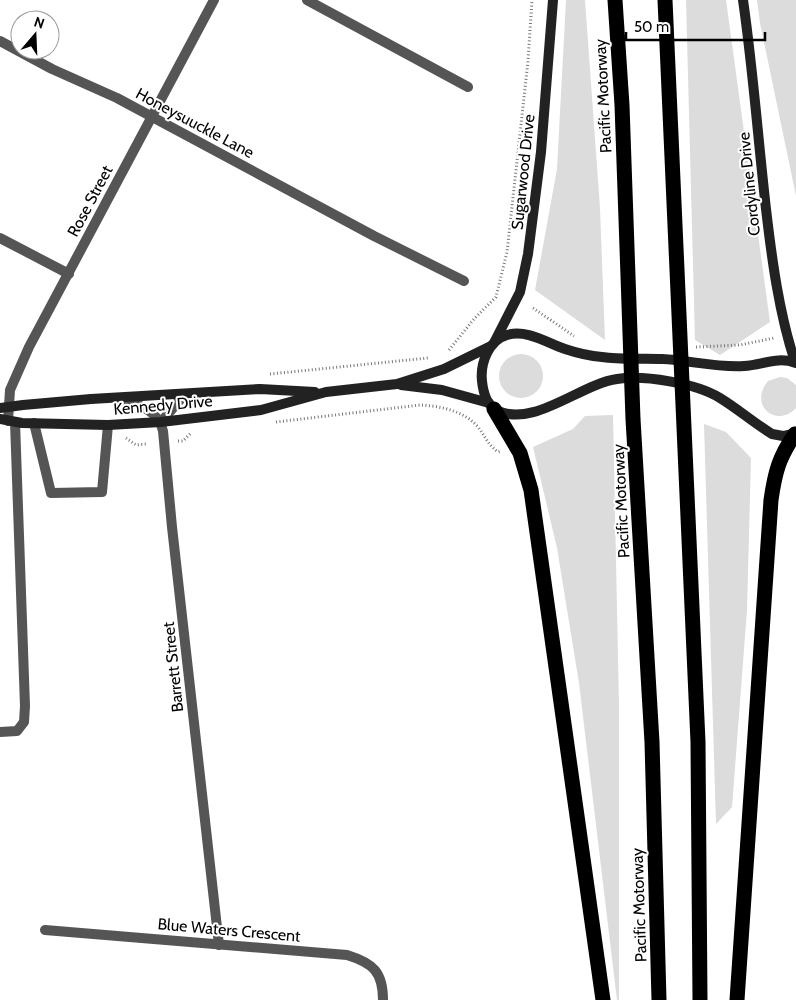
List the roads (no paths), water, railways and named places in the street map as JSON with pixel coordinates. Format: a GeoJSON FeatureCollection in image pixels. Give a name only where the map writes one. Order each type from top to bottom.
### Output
{"type":"FeatureCollection","features":[{"type":"Feature","properties":{"kind":"highway","name":"Pacific Motorway"},"geometry":{"type":"LineString","coordinates":[[615,0],[622,105],[634,419],[652,742],[659,1000]]}},
{"type":"Feature","properties":{"kind":"highway"},"geometry":{"type":"LineString","coordinates":[[664,0],[685,343],[683,418],[698,742],[700,1000]]}},
{"type":"Feature","properties":{"kind":"highway"},"geometry":{"type":"LineString","coordinates":[[492,406],[520,454],[531,490],[603,1000]]}},
{"type":"Feature","properties":{"kind":"highway"},"geometry":{"type":"LineString","coordinates":[[737,1000],[771,500],[778,462],[784,449],[796,434]]}},
{"type":"Feature","properties":{"kind":"street","name":"Rose Street"},"geometry":{"type":"LineString","coordinates":[[0,732],[17,731],[24,722],[26,706],[8,421],[4,408],[13,382],[214,0]]}},
{"type":"Feature","properties":{"kind":"street"},"geometry":{"type":"LineString","coordinates":[[307,0],[468,86]]}},
{"type":"Feature","properties":{"kind":"street","name":"Sugarwood Drive"},"geometry":{"type":"LineString","coordinates":[[492,406],[482,388],[482,371],[493,344],[520,292],[528,254],[542,152],[553,0]]}},
{"type":"Feature","properties":{"kind":"street","name":"Cordyline Drive"},"geometry":{"type":"LineString","coordinates":[[743,0],[750,48],[773,267],[788,340],[796,362]]}},
{"type":"Feature","properties":{"kind":"street","name":"Honeysuuckle Lane"},"geometry":{"type":"LineString","coordinates":[[0,41],[44,65],[117,98],[374,236],[464,281]]}},
{"type":"Feature","properties":{"kind":"street"},"geometry":{"type":"LineString","coordinates":[[0,238],[69,274]]}},
{"type":"Feature","properties":{"kind":"street","name":"Kennedy Drive"},"geometry":{"type":"LineString","coordinates":[[4,408],[118,398],[260,389],[326,392],[398,384],[444,369],[507,335],[520,334],[535,337],[582,354],[619,359],[662,359],[745,366],[775,360],[796,362]]}},
{"type":"Feature","properties":{"kind":"street","name":"Kennedy Drive"},"geometry":{"type":"LineString","coordinates":[[398,384],[442,390],[492,406],[508,414],[524,415],[555,404],[592,386],[617,379],[675,382],[717,396],[772,434],[783,436],[796,434]]}},
{"type":"Feature","properties":{"kind":"street","name":"Kennedy Drive"},"geometry":{"type":"LineString","coordinates":[[8,421],[108,425],[161,422],[261,410],[326,392]]}},
{"type":"Feature","properties":{"kind":"street"},"geometry":{"type":"LineString","coordinates":[[118,398],[153,412],[161,422],[185,394]]}},
{"type":"Feature","properties":{"kind":"street","name":"Barrett Street"},"geometry":{"type":"LineString","coordinates":[[161,422],[219,945]]}},
{"type":"Feature","properties":{"kind":"street"},"geometry":{"type":"LineString","coordinates":[[34,423],[51,493],[102,492],[108,425]]}},
{"type":"Feature","properties":{"kind":"street","name":"Blue Waters Crescent"},"geometry":{"type":"LineString","coordinates":[[45,930],[336,954],[356,958],[371,965],[377,972],[382,982],[383,1000]]}}]}
